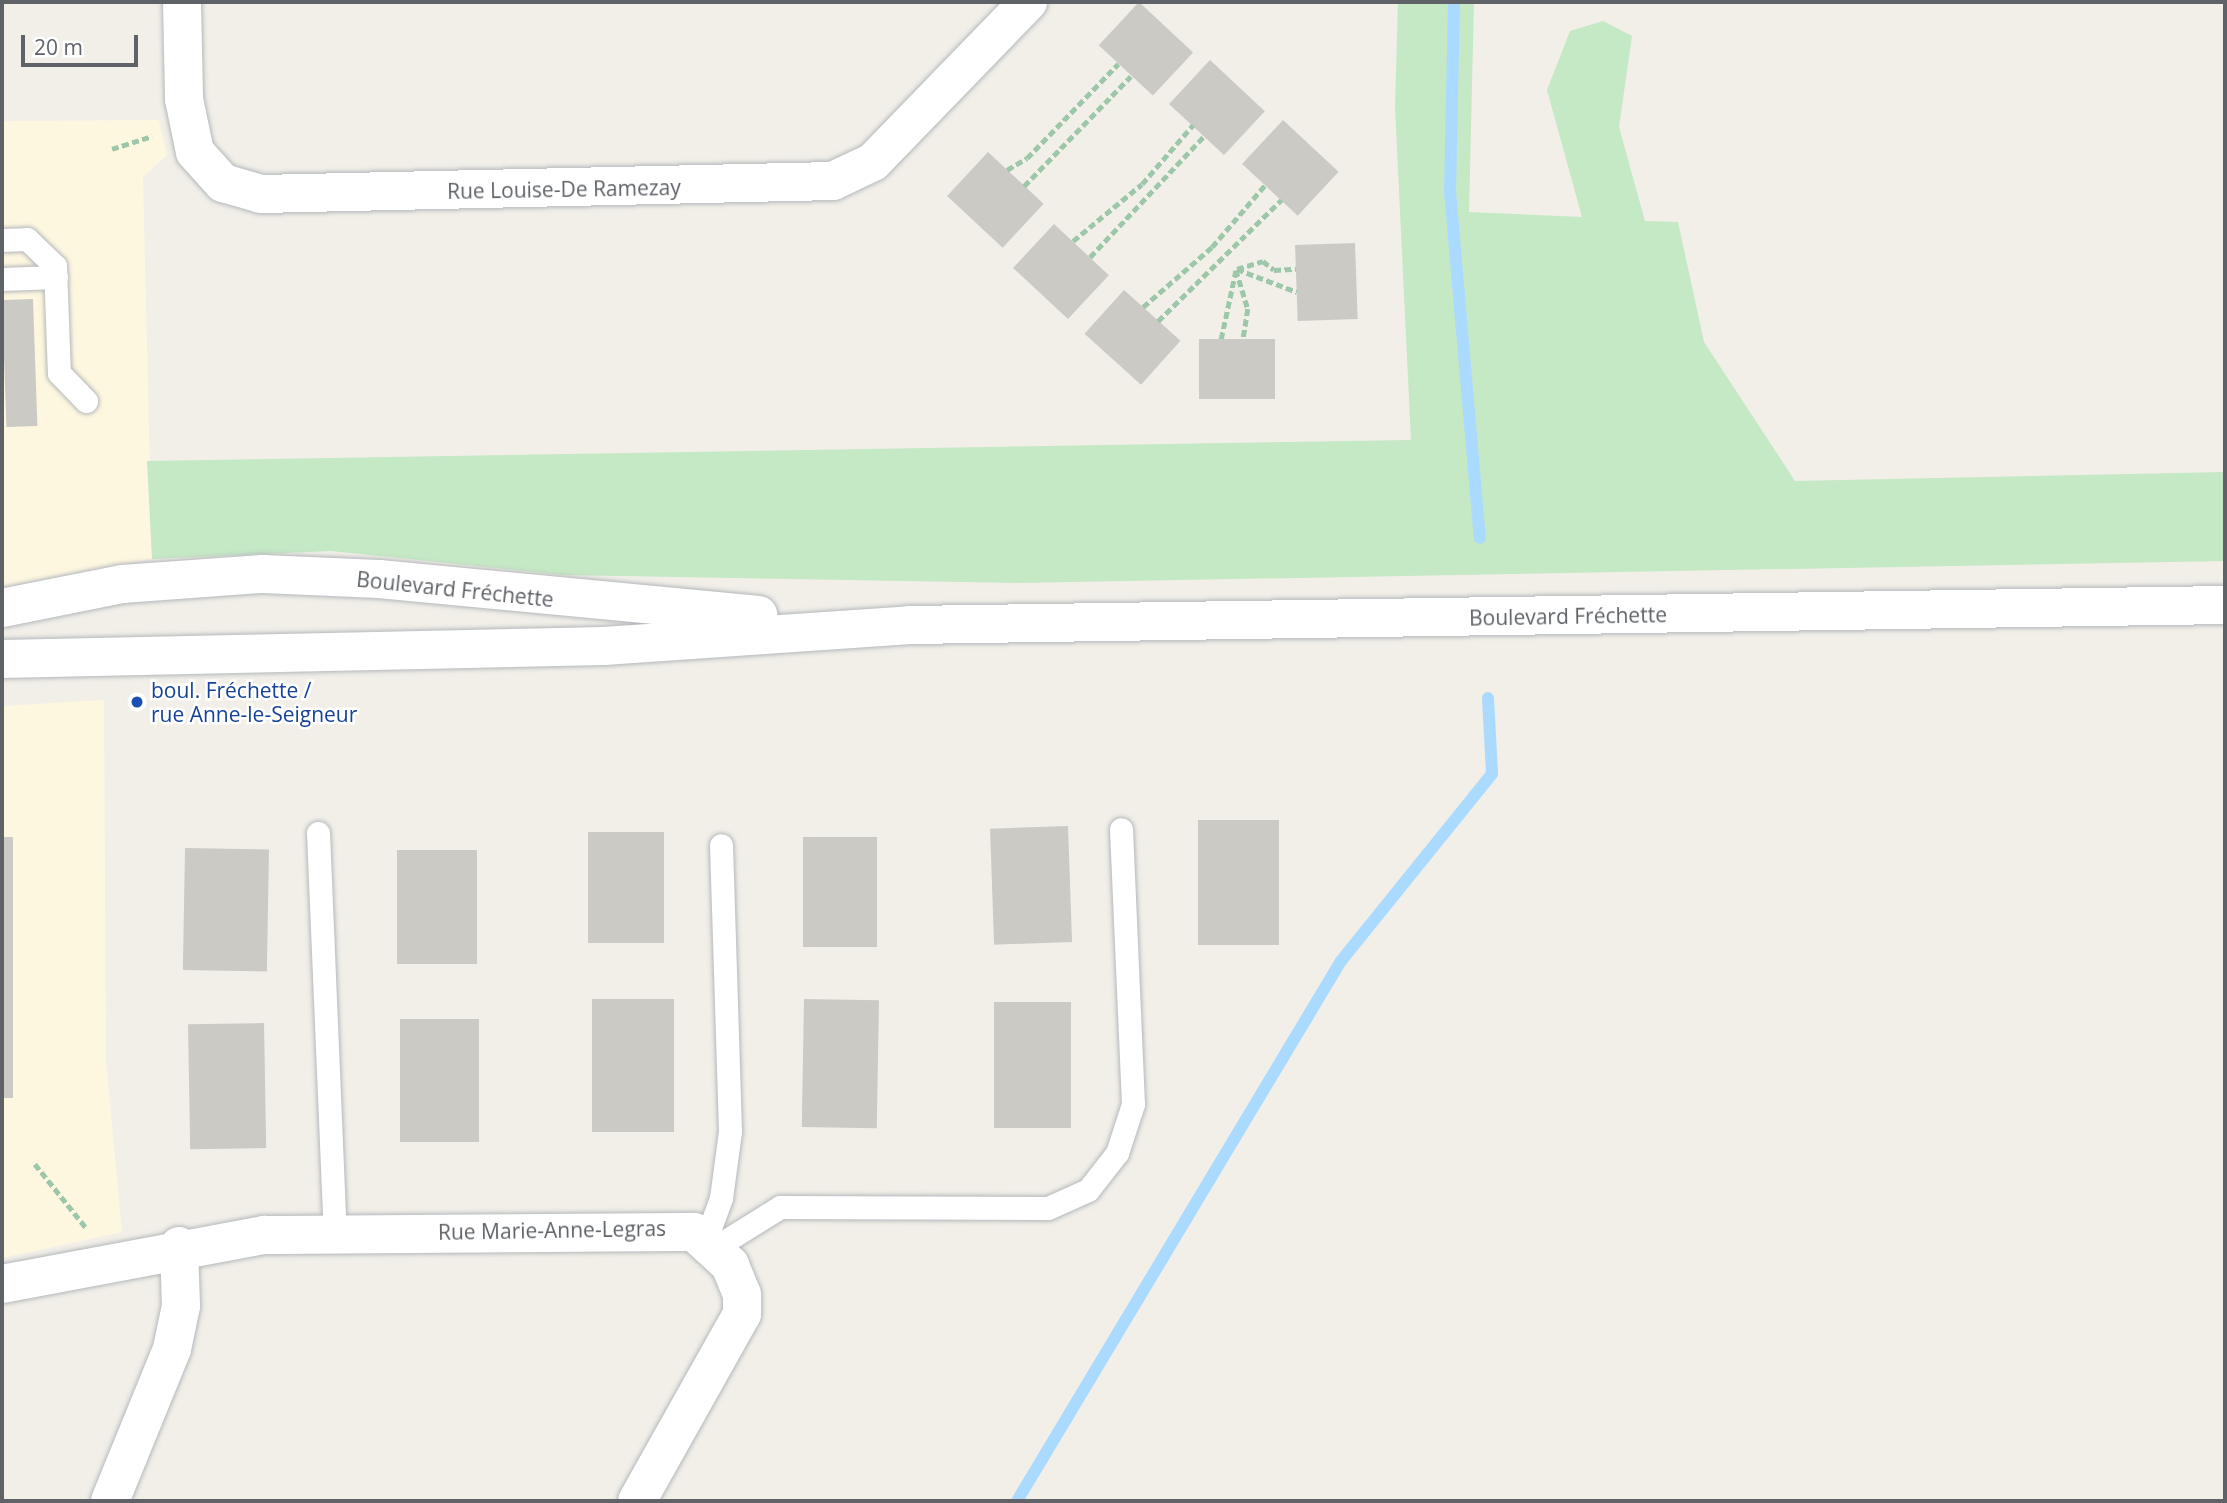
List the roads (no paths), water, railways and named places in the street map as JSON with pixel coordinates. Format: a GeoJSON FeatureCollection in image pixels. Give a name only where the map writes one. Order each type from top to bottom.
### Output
{"type":"FeatureCollection","features":[{"type":"Feature","properties":{"kind":"main road","name":"Rue Louise-De Ramezay"},"geometry":{"type":"LineString","coordinates":[[183,2],[184,99],[195,152],[223,183],[261,194],[833,181],[873,162],[1028,2]]}},
{"type":"Feature","properties":{"kind":"main road","name":"Boulevard Fréchette"},"geometry":{"type":"LineString","coordinates":[[2,608],[122,584],[263,574],[910,625]]}},
{"type":"Feature","properties":{"kind":"main road","name":"Boulevard Fréchette"},"geometry":{"type":"LineString","coordinates":[[2,659],[604,646],[910,625],[2225,605]]}},
{"type":"Feature","properties":{"kind":"main road","name":"Rue Marie-Anne-Legras"},"geometry":{"type":"LineString","coordinates":[[2,1284],[116,1265],[179,1246],[335,1233],[671,1228],[711,1243]]}},
{"type":"Feature","properties":{"kind":"main road"},"geometry":{"type":"LineString","coordinates":[[637,1501],[739,1324],[739,1283],[711,1243]]}},
{"type":"Feature","properties":{"kind":"main road"},"geometry":{"type":"LineString","coordinates":[[110,1501],[172,1349],[181,1306],[179,1246]]}},
{"type":"Feature","properties":{"kind":"lane"},"geometry":{"type":"LineString","coordinates":[[2,240],[27,239],[55,266],[59,373],[86,401]]}},
{"type":"Feature","properties":{"kind":"lane"},"geometry":{"type":"LineString","coordinates":[[2,279],[56,277]]}},
{"type":"Feature","properties":{"kind":"lane"},"geometry":{"type":"LineString","coordinates":[[711,1243],[780,1207],[1048,1208],[1088,1190],[1117,1153],[1133,1104],[1121,829]]}},
{"type":"Feature","properties":{"kind":"lane"},"geometry":{"type":"LineString","coordinates":[[318,833],[335,1233]]}},
{"type":"Feature","properties":{"kind":"lane"},"geometry":{"type":"LineString","coordinates":[[711,1243],[721,1198],[730,1131],[721,845]]}},
{"type":"Feature","properties":{"kind":"waterway"},"geometry":{"type":"LineString","coordinates":[[1454,2],[1450,191],[1480,538]]}},
{"type":"Feature","properties":{"kind":"waterway"},"geometry":{"type":"LineString","coordinates":[[1017,1501],[1341,961],[1492,774],[1488,698]]}},
{"type":"Feature","properties":{"kind":"place","name":"boul. Fréchette / rue Anne-le-Seigneur"},"geometry":{"type":"Point","coordinates":[137,702]}}]}
